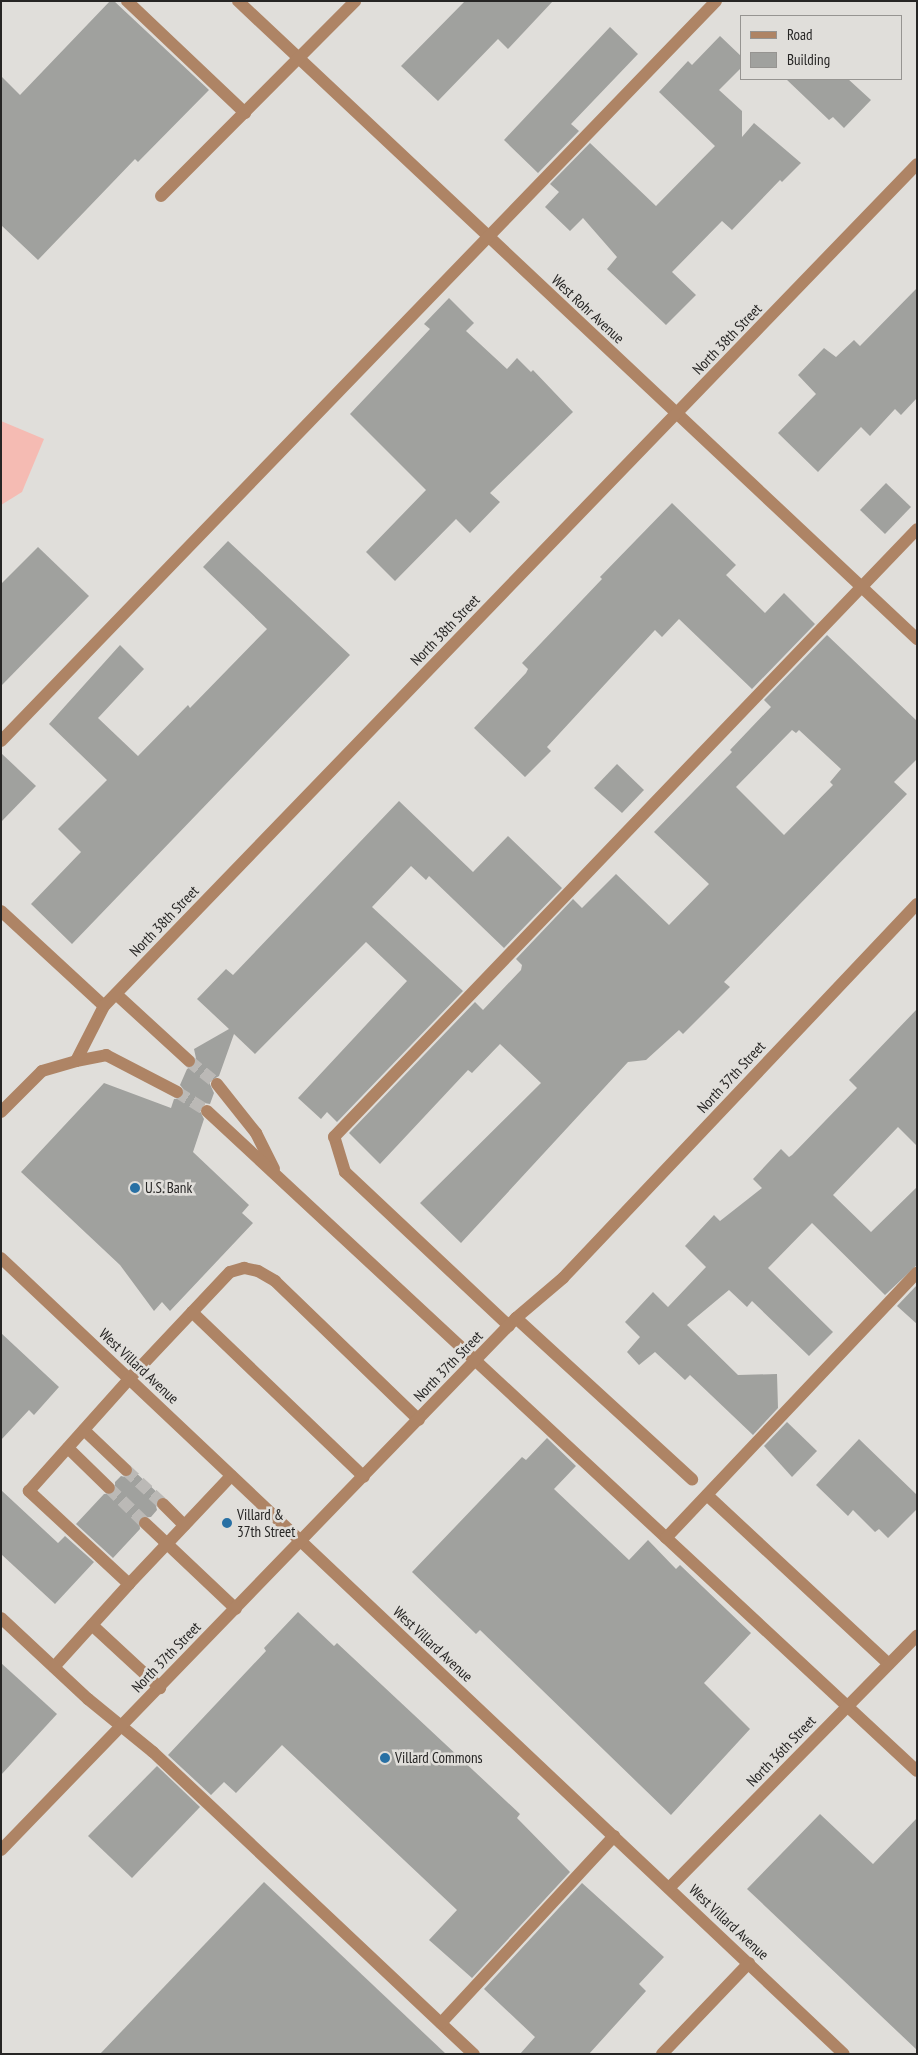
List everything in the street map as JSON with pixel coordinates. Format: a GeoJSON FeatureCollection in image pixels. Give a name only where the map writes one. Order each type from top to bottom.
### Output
{"type":"FeatureCollection","features":[{"type":"Feature","properties":{"kind":"street"},"geometry":{"type":"LineString","coordinates":[[127,1],[245,113]]}},
{"type":"Feature","properties":{"kind":"street","name":"West Rohr Avenue"},"geometry":{"type":"LineString","coordinates":[[238,1],[917,639]]}},
{"type":"Feature","properties":{"kind":"street"},"geometry":{"type":"LineString","coordinates":[[161,196],[355,1]]}},
{"type":"Feature","properties":{"kind":"street"},"geometry":{"type":"LineString","coordinates":[[1,741],[716,1]]}},
{"type":"Feature","properties":{"kind":"street","name":"North 38th Street"},"geometry":{"type":"LineString","coordinates":[[76,1061],[104,1006],[917,164]]}},
{"type":"Feature","properties":{"kind":"street"},"geometry":{"type":"LineString","coordinates":[[692,1480],[345,1172],[334,1137],[917,529]]}},
{"type":"Feature","properties":{"kind":"street","name":"North 37th Street"},"geometry":{"type":"LineString","coordinates":[[1,1850],[513,1322],[563,1278],[917,904]]}},
{"type":"Feature","properties":{"kind":"street"},"geometry":{"type":"LineString","coordinates":[[1,911],[104,1006]]}},
{"type":"Feature","properties":{"kind":"street"},"geometry":{"type":"LineString","coordinates":[[116,994],[190,1062]]}},
{"type":"Feature","properties":{"kind":"street"},"geometry":{"type":"LineString","coordinates":[[1,1112],[42,1071],[106,1055],[177,1092]]}},
{"type":"Feature","properties":{"kind":"street"},"geometry":{"type":"LineString","coordinates":[[217,1084],[256,1133],[277,1176]]}},
{"type":"Feature","properties":{"kind":"street"},"geometry":{"type":"LineString","coordinates":[[207,1111],[917,1771]]}},
{"type":"Feature","properties":{"kind":"street","name":"West Villard Avenue"},"geometry":{"type":"LineString","coordinates":[[1,1258],[844,2054]]}},
{"type":"Feature","properties":{"kind":"street"},"geometry":{"type":"LineString","coordinates":[[129,1584],[29,1492],[129,1379],[230,1272],[244,1268],[258,1271],[275,1281],[419,1420]]}},
{"type":"Feature","properties":{"kind":"street"},"geometry":{"type":"LineString","coordinates":[[666,1538],[917,1273]]}},
{"type":"Feature","properties":{"kind":"street"},"geometry":{"type":"LineString","coordinates":[[192,1312],[364,1477]]}},
{"type":"Feature","properties":{"kind":"street"},"geometry":{"type":"LineString","coordinates":[[84,1430],[126,1470]]}},
{"type":"Feature","properties":{"kind":"street"},"geometry":{"type":"LineString","coordinates":[[68,1448],[109,1488]]}},
{"type":"Feature","properties":{"kind":"street"},"geometry":{"type":"LineString","coordinates":[[54,1667],[231,1476]]}},
{"type":"Feature","properties":{"kind":"street"},"geometry":{"type":"LineString","coordinates":[[707,1495],[889,1664]]}},
{"type":"Feature","properties":{"kind":"street"},"geometry":{"type":"LineString","coordinates":[[162,1504],[184,1525]]}},
{"type":"Feature","properties":{"kind":"street"},"geometry":{"type":"LineString","coordinates":[[145,1523],[236,1609]]}},
{"type":"Feature","properties":{"kind":"street"},"geometry":{"type":"LineString","coordinates":[[1,1618],[122,1727],[153,1752],[474,2054]]}},
{"type":"Feature","properties":{"kind":"street"},"geometry":{"type":"LineString","coordinates":[[92,1625],[160,1688]]}},
{"type":"Feature","properties":{"kind":"street","name":"North 36th Street"},"geometry":{"type":"LineString","coordinates":[[669,1888],[917,1636]]}},
{"type":"Feature","properties":{"kind":"street"},"geometry":{"type":"LineString","coordinates":[[441,2023],[614,1836]]}},
{"type":"Feature","properties":{"kind":"street"},"geometry":{"type":"LineString","coordinates":[[662,2054],[749,1963]]}},
{"type":"Feature","properties":{"kind":"shaded area"},"geometry":{"type":"Polygon","coordinates":[[[1,421],[44,439],[22,492],[1,505],[1,421]]]}},
{"type":"Feature","properties":{"kind":"building"},"geometry":{"type":"Polygon","coordinates":[[[110,1],[114,1],[209,90],[138,162],[135,159],[38,260],[1,225],[1,76],[20,95],[110,1]]]}},
{"type":"Feature","properties":{"kind":"building"},"geometry":{"type":"Polygon","coordinates":[[[465,1],[553,1],[508,49],[498,39],[438,101],[401,66],[465,1]]]}},
{"type":"Feature","properties":{"kind":"building"},"geometry":{"type":"Polygon","coordinates":[[[610,27],[638,54],[571,124],[579,131],[538,173],[504,140],[610,27]]]}},
{"type":"Feature","properties":{"kind":"building"},"geometry":{"type":"Polygon","coordinates":[[[720,36],[740,55],[740,69],[719,90],[742,111],[742,137],[754,123],[801,163],[782,182],[780,180],[732,230],[722,221],[672,272],[696,295],[666,325],[607,269],[617,257],[583,218],[570,231],[545,207],[559,192],[550,184],[590,143],[656,206],[715,146],[659,92],[688,61],[692,65],[720,36]]]}},
{"type":"Feature","properties":{"kind":"building"},"geometry":{"type":"Polygon","coordinates":[[[787,80],[849,80],[871,100],[844,128],[833,117],[829,120],[787,80]]]}},
{"type":"Feature","properties":{"kind":"building"},"geometry":{"type":"Polygon","coordinates":[[[917,288],[917,398],[901,415],[895,409],[870,436],[861,427],[818,472],[778,433],[816,394],[798,375],[824,348],[836,357],[854,340],[860,346],[917,288]]]}},
{"type":"Feature","properties":{"kind":"building"},"geometry":{"type":"Polygon","coordinates":[[[449,298],[474,323],[466,331],[507,369],[517,358],[531,372],[533,370],[573,412],[490,493],[500,502],[470,533],[456,519],[395,581],[366,552],[426,490],[350,414],[430,329],[424,324],[449,298]]]}},
{"type":"Feature","properties":{"kind":"building"},"geometry":{"type":"Polygon","coordinates":[[[886,483],[911,507],[885,534],[860,510],[886,483]]]}},
{"type":"Feature","properties":{"kind":"building"},"geometry":{"type":"Polygon","coordinates":[[[672,503],[736,565],[726,575],[765,613],[784,593],[815,624],[752,689],[679,619],[662,637],[655,630],[547,747],[551,751],[525,777],[474,728],[526,673],[528,669],[522,663],[602,579],[600,577],[672,503]]]}},
{"type":"Feature","properties":{"kind":"building"},"geometry":{"type":"Polygon","coordinates":[[[228,541],[350,655],[72,944],[31,904],[81,852],[58,829],[107,780],[49,724],[120,645],[144,669],[98,718],[138,756],[188,705],[190,708],[267,629],[203,567],[228,541]]]}},
{"type":"Feature","properties":{"kind":"building"},"geometry":{"type":"Polygon","coordinates":[[[38,547],[89,596],[1,686],[1,584],[38,547]]]}},
{"type":"Feature","properties":{"kind":"building"},"geometry":{"type":"Polygon","coordinates":[[[827,635],[917,721],[917,759],[894,782],[907,794],[724,982],[730,987],[683,1034],[679,1030],[646,1060],[628,1062],[461,1243],[420,1203],[541,1083],[500,1044],[472,1073],[468,1070],[380,1164],[349,1133],[475,1002],[483,1010],[521,970],[522,965],[516,959],[573,899],[582,908],[616,874],[669,925],[709,884],[654,832],[732,752],[730,750],[771,707],[764,700],[827,635]],[[792,730],[736,787],[784,835],[833,785],[830,782],[841,769],[799,730],[796,733],[792,730]]]}},
{"type":"Feature","properties":{"kind":"building"},"geometry":{"type":"Polygon","coordinates":[[[1,753],[36,786],[1,822],[1,753]]]}},
{"type":"Feature","properties":{"kind":"building"},"geometry":{"type":"Polygon","coordinates":[[[617,764],[644,790],[622,813],[594,788],[617,764]]]}},
{"type":"Feature","properties":{"kind":"building"},"geometry":{"type":"Polygon","coordinates":[[[399,801],[473,872],[508,836],[562,888],[504,948],[429,876],[426,880],[411,866],[372,907],[463,991],[337,1122],[327,1112],[321,1119],[298,1098],[407,981],[366,942],[255,1054],[234,1034],[219,1076],[209,1082],[214,1093],[210,1104],[204,1103],[199,1109],[204,1119],[193,1152],[249,1205],[242,1213],[253,1223],[170,1311],[162,1302],[154,1311],[120,1265],[21,1172],[104,1083],[171,1108],[174,1099],[182,1099],[185,1091],[180,1085],[187,1069],[197,1063],[194,1049],[229,1029],[197,999],[226,969],[233,975],[399,801]]]}},
{"type":"Feature","properties":{"kind":"building"},"geometry":{"type":"Polygon","coordinates":[[[917,1009],[917,1146],[898,1127],[833,1195],[871,1232],[917,1187],[917,1265],[885,1295],[812,1223],[768,1268],[833,1332],[809,1356],[752,1301],[747,1307],[729,1290],[687,1325],[738,1375],[777,1374],[778,1408],[753,1435],[690,1375],[685,1380],[655,1352],[639,1365],[627,1352],[640,1337],[625,1322],[653,1292],[668,1307],[706,1267],[685,1246],[714,1215],[720,1221],[762,1188],[753,1179],[781,1149],[789,1157],[792,1155],[857,1088],[849,1080],[917,1009]]]}},
{"type":"Feature","properties":{"kind":"building"},"geometry":{"type":"Polygon","coordinates":[[[917,1285],[917,1324],[897,1306],[917,1285]]]}},
{"type":"Feature","properties":{"kind":"building"},"geometry":{"type":"Polygon","coordinates":[[[1,1333],[59,1387],[34,1415],[29,1410],[1,1440],[1,1333]]]}},
{"type":"Feature","properties":{"kind":"building"},"geometry":{"type":"Polygon","coordinates":[[[787,1422],[817,1451],[792,1477],[764,1446],[787,1422]]]}},
{"type":"Feature","properties":{"kind":"building"},"geometry":{"type":"Polygon","coordinates":[[[547,1438],[576,1466],[554,1489],[629,1560],[648,1540],[676,1569],[680,1565],[751,1633],[704,1683],[750,1729],[671,1815],[480,1630],[476,1634],[412,1572],[522,1457],[526,1460],[547,1438]]]}},
{"type":"Feature","properties":{"kind":"building"},"geometry":{"type":"Polygon","coordinates":[[[859,1439],[917,1495],[917,1509],[888,1538],[879,1529],[875,1532],[853,1510],[848,1516],[816,1485],[859,1439]]]}},
{"type":"Feature","properties":{"kind":"building"},"geometry":{"type":"Polygon","coordinates":[[[134,1471],[161,1496],[155,1502],[157,1510],[151,1517],[139,1518],[140,1529],[113,1558],[76,1524],[104,1494],[115,1493],[115,1482],[121,1476],[129,1478],[134,1471]]]}},
{"type":"Feature","properties":{"kind":"building"},"geometry":{"type":"Polygon","coordinates":[[[1,1490],[58,1543],[65,1536],[94,1562],[55,1604],[1,1554],[1,1490]]]}},
{"type":"Feature","properties":{"kind":"building","name":"Villard Commons"},"geometry":{"type":"Polygon","coordinates":[[[298,1612],[334,1646],[337,1643],[520,1814],[517,1818],[570,1872],[472,1978],[429,1940],[457,1910],[282,1745],[236,1793],[224,1782],[211,1795],[168,1755],[266,1651],[264,1648],[298,1612]]]}},
{"type":"Feature","properties":{"kind":"building"},"geometry":{"type":"Polygon","coordinates":[[[1,1663],[57,1714],[1,1775],[1,1663]]]}},
{"type":"Feature","properties":{"kind":"building"},"geometry":{"type":"Polygon","coordinates":[[[157,1766],[200,1807],[132,1878],[88,1836],[157,1766]]]}},
{"type":"Feature","properties":{"kind":"building"},"geometry":{"type":"Polygon","coordinates":[[[820,1814],[873,1864],[917,1818],[917,2050],[747,1889],[820,1814]]]}},
{"type":"Feature","properties":{"kind":"building"},"geometry":{"type":"Polygon","coordinates":[[[264,1882],[446,2054],[100,2054],[264,1882]]]}},
{"type":"Feature","properties":{"kind":"building"},"geometry":{"type":"Polygon","coordinates":[[[582,1883],[664,1957],[639,1984],[646,1991],[589,2054],[520,2054],[535,2037],[484,1989],[582,1883]]]}},
{"type":"Feature","properties":{"kind":"tunnel"},"geometry":{"type":"LineString","coordinates":[[189,1061],[217,1084]]}},
{"type":"Feature","properties":{"kind":"tunnel"},"geometry":{"type":"LineString","coordinates":[[177,1092],[207,1111]]}},
{"type":"Feature","properties":{"kind":"tunnel"},"geometry":{"type":"LineString","coordinates":[[126,1470],[163,1504]]}},
{"type":"Feature","properties":{"kind":"tunnel"},"geometry":{"type":"LineString","coordinates":[[109,1488],[145,1523]]}},
{"type":"Feature","properties":{"kind":"place","name":"U.S. Bank"},"geometry":{"type":"Point","coordinates":[135,1188]}},
{"type":"Feature","properties":{"kind":"place","name":"Villard & 37th Street"},"geometry":{"type":"Point","coordinates":[227,1523]}},
{"type":"Feature","properties":{"kind":"place","name":"Villard Commons"},"geometry":{"type":"Point","coordinates":[385,1758]}}]}
